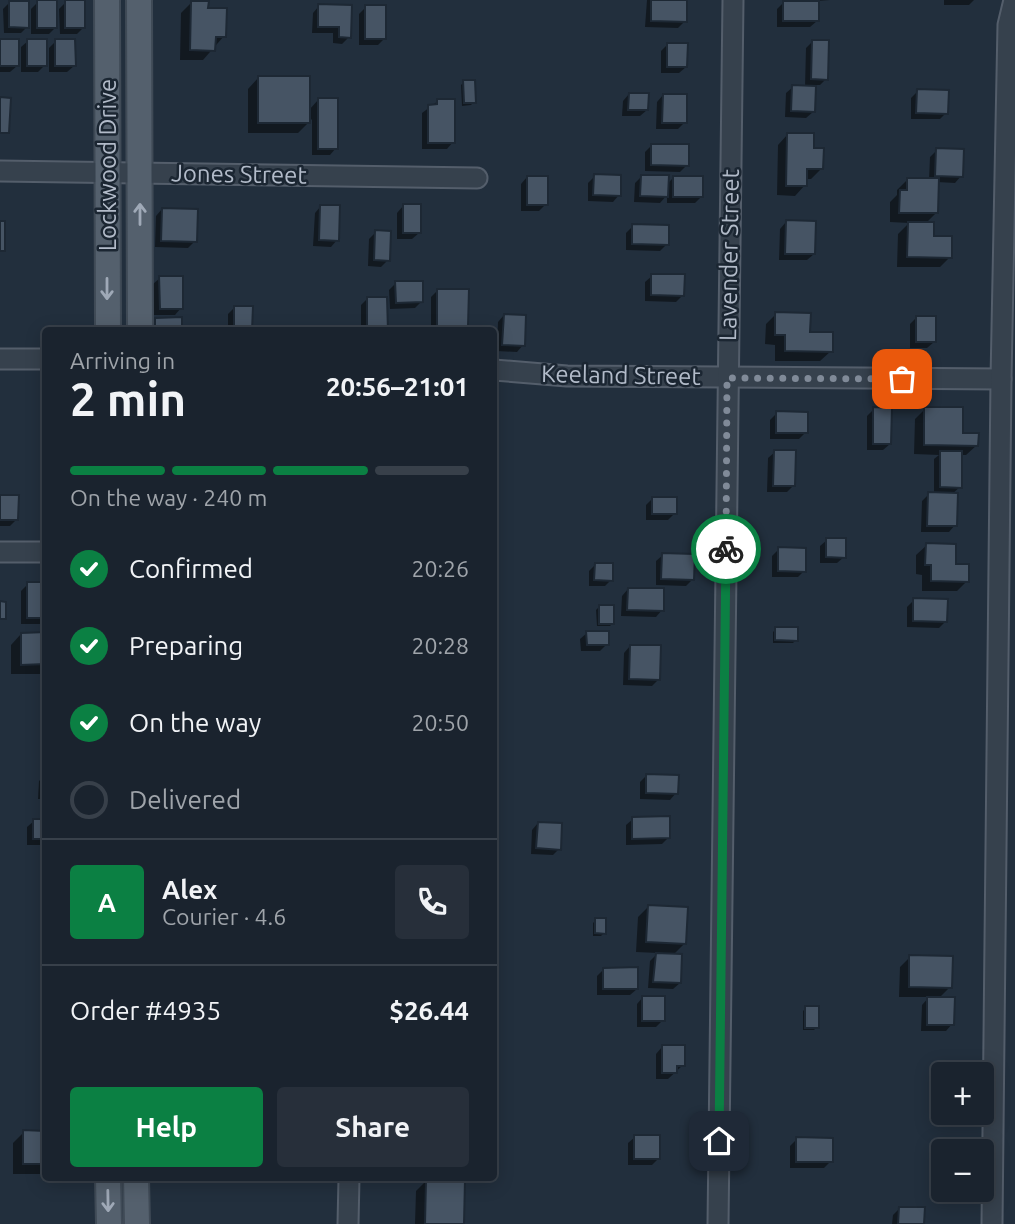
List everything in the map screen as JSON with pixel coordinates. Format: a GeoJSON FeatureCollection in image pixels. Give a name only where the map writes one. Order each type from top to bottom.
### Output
{"type":"FeatureCollection","features":[{"type":"Feature","properties":{"kind":"main road","name":"Lockwood Drive"},"geometry":{"type":"LineString","coordinates":[[107,0],[107,327]]}},
{"type":"Feature","properties":{"kind":"main road","name":"Lockwood Drive"},"geometry":{"type":"LineString","coordinates":[[139,0],[140,327]]}},
{"type":"Feature","properties":{"kind":"main road"},"geometry":{"type":"LineString","coordinates":[[108,1181],[109,1224]]}},
{"type":"Feature","properties":{"kind":"main road"},"geometry":{"type":"LineString","coordinates":[[136,1181],[137,1224]]}},
{"type":"Feature","properties":{"kind":"street","name":"Lavender Street"},"geometry":{"type":"LineString","coordinates":[[718,1224],[733,0]]}},
{"type":"Feature","properties":{"kind":"street"},"geometry":{"type":"LineString","coordinates":[[992,1224],[1000,379],[1008,25],[1014,0]]}},
{"type":"Feature","properties":{"kind":"street","name":"Jones Street"},"geometry":{"type":"LineString","coordinates":[[0,171],[477,178]]}},
{"type":"Feature","properties":{"kind":"street"},"geometry":{"type":"LineString","coordinates":[[0,359],[42,359]]}},
{"type":"Feature","properties":{"kind":"street","name":"Keeland Street"},"geometry":{"type":"LineString","coordinates":[[497,370],[566,376],[1000,379]]}},
{"type":"Feature","properties":{"kind":"street"},"geometry":{"type":"LineString","coordinates":[[0,552],[42,552]]}},
{"type":"Feature","properties":{"kind":"street"},"geometry":{"type":"LineString","coordinates":[[348,1224],[349,1181]]}},
{"type":"Feature","properties":{"kind":"building"},"geometry":{"type":"Polygon","coordinates":[[[37,0],[57,0],[57,28],[37,28],[37,0]]]}},
{"type":"Feature","properties":{"kind":"building"},"geometry":{"type":"Polygon","coordinates":[[[65,0],[85,0],[85,28],[65,28],[65,0]]]}},
{"type":"Feature","properties":{"kind":"building"},"geometry":{"type":"Polygon","coordinates":[[[651,0],[687,0],[687,22],[651,21],[651,0]]]}},
{"type":"Feature","properties":{"kind":"building"},"geometry":{"type":"Polygon","coordinates":[[[9,1],[29,1],[29,28],[9,27],[9,1]]]}},
{"type":"Feature","properties":{"kind":"building"},"geometry":{"type":"Polygon","coordinates":[[[191,1],[209,1],[208,8],[227,8],[226,37],[216,37],[215,51],[190,50],[191,1]]]}},
{"type":"Feature","properties":{"kind":"building"},"geometry":{"type":"Polygon","coordinates":[[[783,1],[819,1],[819,21],[783,21],[783,1]]]}},
{"type":"Feature","properties":{"kind":"building"},"geometry":{"type":"Polygon","coordinates":[[[318,4],[352,5],[351,38],[339,37],[339,27],[318,27],[318,4]]]}},
{"type":"Feature","properties":{"kind":"building"},"geometry":{"type":"Polygon","coordinates":[[[365,5],[386,5],[386,39],[365,39],[365,5]]]}},
{"type":"Feature","properties":{"kind":"building"},"geometry":{"type":"Polygon","coordinates":[[[0,39],[19,39],[19,66],[0,66],[0,39]]]}},
{"type":"Feature","properties":{"kind":"building"},"geometry":{"type":"Polygon","coordinates":[[[27,39],[47,39],[47,66],[27,66],[27,39]]]}},
{"type":"Feature","properties":{"kind":"building"},"geometry":{"type":"Polygon","coordinates":[[[55,39],[75,39],[76,66],[55,66],[55,39]]]}},
{"type":"Feature","properties":{"kind":"building"},"geometry":{"type":"Polygon","coordinates":[[[812,40],[829,40],[828,80],[811,79],[812,40]]]}},
{"type":"Feature","properties":{"kind":"building"},"geometry":{"type":"Polygon","coordinates":[[[667,43],[688,43],[687,67],[667,67],[667,43]]]}},
{"type":"Feature","properties":{"kind":"building"},"geometry":{"type":"Polygon","coordinates":[[[258,76],[310,76],[310,123],[258,123],[258,76]]]}},
{"type":"Feature","properties":{"kind":"building"},"geometry":{"type":"Polygon","coordinates":[[[463,80],[475,80],[476,103],[464,103],[463,80]]]}},
{"type":"Feature","properties":{"kind":"building"},"geometry":{"type":"Polygon","coordinates":[[[792,85],[816,86],[815,112],[791,111],[792,85]]]}},
{"type":"Feature","properties":{"kind":"building"},"geometry":{"type":"Polygon","coordinates":[[[917,89],[949,90],[948,114],[916,113],[917,89]]]}},
{"type":"Feature","properties":{"kind":"building"},"geometry":{"type":"Polygon","coordinates":[[[629,93],[649,93],[648,110],[628,110],[629,93]]]}},
{"type":"Feature","properties":{"kind":"building"},"geometry":{"type":"Polygon","coordinates":[[[663,94],[687,94],[687,123],[662,123],[663,94]]]}},
{"type":"Feature","properties":{"kind":"building"},"geometry":{"type":"Polygon","coordinates":[[[0,97],[11,98],[9,133],[0,133],[0,97]]]}},
{"type":"Feature","properties":{"kind":"building"},"geometry":{"type":"Polygon","coordinates":[[[318,98],[338,98],[338,149],[318,149],[318,98]]]}},
{"type":"Feature","properties":{"kind":"building"},"geometry":{"type":"Polygon","coordinates":[[[437,99],[455,99],[455,143],[428,143],[428,105],[437,104],[437,99]]]}},
{"type":"Feature","properties":{"kind":"building"},"geometry":{"type":"Polygon","coordinates":[[[787,133],[814,133],[814,148],[824,148],[823,169],[807,169],[807,186],[786,186],[787,133]]]}},
{"type":"Feature","properties":{"kind":"building"},"geometry":{"type":"Polygon","coordinates":[[[651,144],[689,144],[689,166],[651,165],[651,144]]]}},
{"type":"Feature","properties":{"kind":"building"},"geometry":{"type":"Polygon","coordinates":[[[936,148],[964,149],[963,177],[935,176],[936,148]]]}},
{"type":"Feature","properties":{"kind":"building"},"geometry":{"type":"Polygon","coordinates":[[[594,174],[621,175],[621,196],[593,195],[594,174]]]}},
{"type":"Feature","properties":{"kind":"building"},"geometry":{"type":"Polygon","coordinates":[[[641,175],[669,175],[668,197],[640,196],[641,175]]]}},
{"type":"Feature","properties":{"kind":"building"},"geometry":{"type":"Polygon","coordinates":[[[527,176],[548,176],[548,205],[527,205],[527,176]]]}},
{"type":"Feature","properties":{"kind":"building"},"geometry":{"type":"Polygon","coordinates":[[[673,176],[703,176],[703,197],[673,197],[673,176]]]}},
{"type":"Feature","properties":{"kind":"building"},"geometry":{"type":"Polygon","coordinates":[[[907,178],[939,178],[938,213],[899,213],[900,190],[907,190],[907,178]]]}},
{"type":"Feature","properties":{"kind":"building"},"geometry":{"type":"Polygon","coordinates":[[[403,204],[421,204],[421,233],[403,233],[403,204]]]}},
{"type":"Feature","properties":{"kind":"building"},"geometry":{"type":"Polygon","coordinates":[[[320,205],[340,205],[339,241],[319,240],[320,205]]]}},
{"type":"Feature","properties":{"kind":"building"},"geometry":{"type":"Polygon","coordinates":[[[162,208],[198,209],[197,242],[161,241],[162,208]]]}},
{"type":"Feature","properties":{"kind":"building"},"geometry":{"type":"Polygon","coordinates":[[[786,220],[816,221],[815,254],[785,254],[786,220]]]}},
{"type":"Feature","properties":{"kind":"building"},"geometry":{"type":"Polygon","coordinates":[[[0,221],[5,221],[5,251],[0,251],[0,221]]]}},
{"type":"Feature","properties":{"kind":"building"},"geometry":{"type":"Polygon","coordinates":[[[908,222],[934,222],[934,236],[952,236],[952,258],[907,257],[908,222]]]}},
{"type":"Feature","properties":{"kind":"building"},"geometry":{"type":"Polygon","coordinates":[[[632,224],[669,225],[669,245],[632,244],[632,224]]]}},
{"type":"Feature","properties":{"kind":"building"},"geometry":{"type":"Polygon","coordinates":[[[375,230],[391,231],[390,261],[374,260],[375,230]]]}},
{"type":"Feature","properties":{"kind":"building"},"geometry":{"type":"Polygon","coordinates":[[[651,274],[685,274],[684,296],[651,295],[651,274]]]}},
{"type":"Feature","properties":{"kind":"building"},"geometry":{"type":"Polygon","coordinates":[[[159,276],[183,276],[183,309],[160,309],[159,276]]]}},
{"type":"Feature","properties":{"kind":"building"},"geometry":{"type":"Polygon","coordinates":[[[395,281],[423,281],[423,302],[396,303],[395,281]]]}},
{"type":"Feature","properties":{"kind":"building"},"geometry":{"type":"Polygon","coordinates":[[[437,289],[469,289],[468,327],[437,327],[437,289]]]}},
{"type":"Feature","properties":{"kind":"building"},"geometry":{"type":"Polygon","coordinates":[[[367,297],[387,297],[388,327],[367,327],[367,297]]]}},
{"type":"Feature","properties":{"kind":"building"},"geometry":{"type":"Polygon","coordinates":[[[234,306],[253,306],[252,327],[234,327],[234,306]]]}},
{"type":"Feature","properties":{"kind":"building"},"geometry":{"type":"Polygon","coordinates":[[[775,312],[811,313],[810,332],[833,332],[833,352],[785,351],[785,335],[775,335],[775,312]]]}},
{"type":"Feature","properties":{"kind":"building"},"geometry":{"type":"Polygon","coordinates":[[[504,314],[526,315],[525,346],[502,345],[504,314]]]}},
{"type":"Feature","properties":{"kind":"building"},"geometry":{"type":"Polygon","coordinates":[[[916,316],[936,316],[936,342],[916,342],[916,316]]]}},
{"type":"Feature","properties":{"kind":"building"},"geometry":{"type":"Polygon","coordinates":[[[182,317],[182,327],[155,327],[155,318],[182,317]]]}},
{"type":"Feature","properties":{"kind":"building"},"geometry":{"type":"Polygon","coordinates":[[[873,407],[892,408],[891,444],[873,444],[873,407]]]}},
{"type":"Feature","properties":{"kind":"building"},"geometry":{"type":"Polygon","coordinates":[[[924,407],[963,407],[963,433],[979,433],[978,446],[924,445],[924,407]]]}},
{"type":"Feature","properties":{"kind":"building"},"geometry":{"type":"Polygon","coordinates":[[[776,411],[808,412],[808,433],[776,433],[776,411]]]}},
{"type":"Feature","properties":{"kind":"building"},"geometry":{"type":"Polygon","coordinates":[[[774,450],[796,450],[795,486],[773,486],[774,450]]]}},
{"type":"Feature","properties":{"kind":"building"},"geometry":{"type":"Polygon","coordinates":[[[940,451],[962,451],[962,488],[940,487],[940,451]]]}},
{"type":"Feature","properties":{"kind":"building"},"geometry":{"type":"Polygon","coordinates":[[[928,492],[958,493],[957,526],[927,526],[928,492]]]}},
{"type":"Feature","properties":{"kind":"building"},"geometry":{"type":"Polygon","coordinates":[[[0,495],[19,495],[18,520],[0,520],[0,495]]]}},
{"type":"Feature","properties":{"kind":"building"},"geometry":{"type":"Polygon","coordinates":[[[652,497],[677,497],[677,514],[652,514],[652,497]]]}},
{"type":"Feature","properties":{"kind":"building"},"geometry":{"type":"Polygon","coordinates":[[[826,538],[846,538],[846,558],[826,557],[826,538]]]}},
{"type":"Feature","properties":{"kind":"building"},"geometry":{"type":"Polygon","coordinates":[[[926,543],[956,544],[956,564],[969,564],[969,582],[931,581],[931,565],[925,565],[926,543]]]}},
{"type":"Feature","properties":{"kind":"building"},"geometry":{"type":"Polygon","coordinates":[[[778,547],[806,548],[806,572],[778,571],[778,547]]]}},
{"type":"Feature","properties":{"kind":"building"},"geometry":{"type":"Polygon","coordinates":[[[662,553],[695,554],[694,580],[661,579],[662,553]]]}},
{"type":"Feature","properties":{"kind":"building"},"geometry":{"type":"Polygon","coordinates":[[[595,563],[613,563],[613,581],[594,580],[595,563]]]}},
{"type":"Feature","properties":{"kind":"building"},"geometry":{"type":"Polygon","coordinates":[[[27,582],[42,582],[42,618],[27,618],[27,582]]]}},
{"type":"Feature","properties":{"kind":"building"},"geometry":{"type":"Polygon","coordinates":[[[628,588],[664,588],[664,611],[627,610],[628,588]]]}},
{"type":"Feature","properties":{"kind":"building"},"geometry":{"type":"Polygon","coordinates":[[[913,598],[948,599],[947,622],[913,621],[913,598]]]}},
{"type":"Feature","properties":{"kind":"building"},"geometry":{"type":"Polygon","coordinates":[[[0,601],[6,602],[6,619],[0,619],[0,601]]]}},
{"type":"Feature","properties":{"kind":"building"},"geometry":{"type":"Polygon","coordinates":[[[599,605],[614,605],[614,624],[599,624],[599,605]]]}},
{"type":"Feature","properties":{"kind":"building"},"geometry":{"type":"Polygon","coordinates":[[[775,627],[798,627],[798,641],[775,640],[775,627]]]}},
{"type":"Feature","properties":{"kind":"building"},"geometry":{"type":"Polygon","coordinates":[[[586,631],[609,631],[609,645],[587,645],[586,631]]]}},
{"type":"Feature","properties":{"kind":"building"},"geometry":{"type":"Polygon","coordinates":[[[42,632],[42,664],[21,665],[21,633],[42,632]]]}},
{"type":"Feature","properties":{"kind":"building"},"geometry":{"type":"Polygon","coordinates":[[[630,645],[661,645],[660,680],[629,679],[630,645]]]}},
{"type":"Feature","properties":{"kind":"building"},"geometry":{"type":"Polygon","coordinates":[[[646,774],[679,775],[678,794],[646,793],[646,774]]]}},
{"type":"Feature","properties":{"kind":"building"},"geometry":{"type":"Polygon","coordinates":[[[670,816],[670,838],[632,839],[632,817],[670,816]]]}},
{"type":"Feature","properties":{"kind":"building"},"geometry":{"type":"Polygon","coordinates":[[[33,819],[42,819],[42,839],[33,839],[33,819]]]}},
{"type":"Feature","properties":{"kind":"building"},"geometry":{"type":"Polygon","coordinates":[[[538,822],[562,823],[561,850],[536,848],[538,822]]]}},
{"type":"Feature","properties":{"kind":"building"},"geometry":{"type":"Polygon","coordinates":[[[648,905],[688,907],[686,944],[646,942],[648,905]]]}},
{"type":"Feature","properties":{"kind":"building"},"geometry":{"type":"Polygon","coordinates":[[[595,918],[606,918],[606,934],[595,933],[595,918]]]}},
{"type":"Feature","properties":{"kind":"building"},"geometry":{"type":"Polygon","coordinates":[[[656,953],[682,954],[681,983],[653,982],[656,953]]]}},
{"type":"Feature","properties":{"kind":"building"},"geometry":{"type":"Polygon","coordinates":[[[909,955],[953,956],[952,988],[909,987],[909,955]]]}},
{"type":"Feature","properties":{"kind":"building"},"geometry":{"type":"Polygon","coordinates":[[[638,967],[638,989],[603,989],[603,968],[638,967]]]}},
{"type":"Feature","properties":{"kind":"building"},"geometry":{"type":"Polygon","coordinates":[[[642,996],[665,996],[665,1021],[642,1021],[642,996]]]}},
{"type":"Feature","properties":{"kind":"building"},"geometry":{"type":"Polygon","coordinates":[[[927,997],[955,997],[954,1025],[927,1025],[927,997]]]}},
{"type":"Feature","properties":{"kind":"building"},"geometry":{"type":"Polygon","coordinates":[[[805,1006],[819,1006],[819,1028],[805,1028],[805,1006]]]}},
{"type":"Feature","properties":{"kind":"building"},"geometry":{"type":"Polygon","coordinates":[[[662,1045],[685,1045],[685,1066],[677,1066],[677,1073],[662,1073],[662,1045]]]}},
{"type":"Feature","properties":{"kind":"building"},"geometry":{"type":"Polygon","coordinates":[[[23,1130],[42,1131],[42,1164],[23,1164],[23,1130]]]}},
{"type":"Feature","properties":{"kind":"building"},"geometry":{"type":"Polygon","coordinates":[[[634,1135],[660,1135],[660,1159],[634,1159],[634,1135]]]}},
{"type":"Feature","properties":{"kind":"building"},"geometry":{"type":"Polygon","coordinates":[[[796,1137],[833,1138],[833,1162],[796,1162],[796,1137]]]}},
{"type":"Feature","properties":{"kind":"building"},"geometry":{"type":"Polygon","coordinates":[[[426,1181],[465,1181],[464,1224],[425,1224],[426,1181]]]}},
{"type":"Feature","properties":{"kind":"building"},"geometry":{"type":"Polygon","coordinates":[[[899,1207],[925,1207],[924,1224],[898,1224],[899,1207]]]}},
{"type":"Feature","properties":{"kind":"way so far"},"geometry":{"type":"LineString","coordinates":[[726,549],[727,378],[902,379]]}},
{"type":"Feature","properties":{"kind":"route"},"geometry":{"type":"LineString","coordinates":[[719,1141],[726,549]]}}]}
